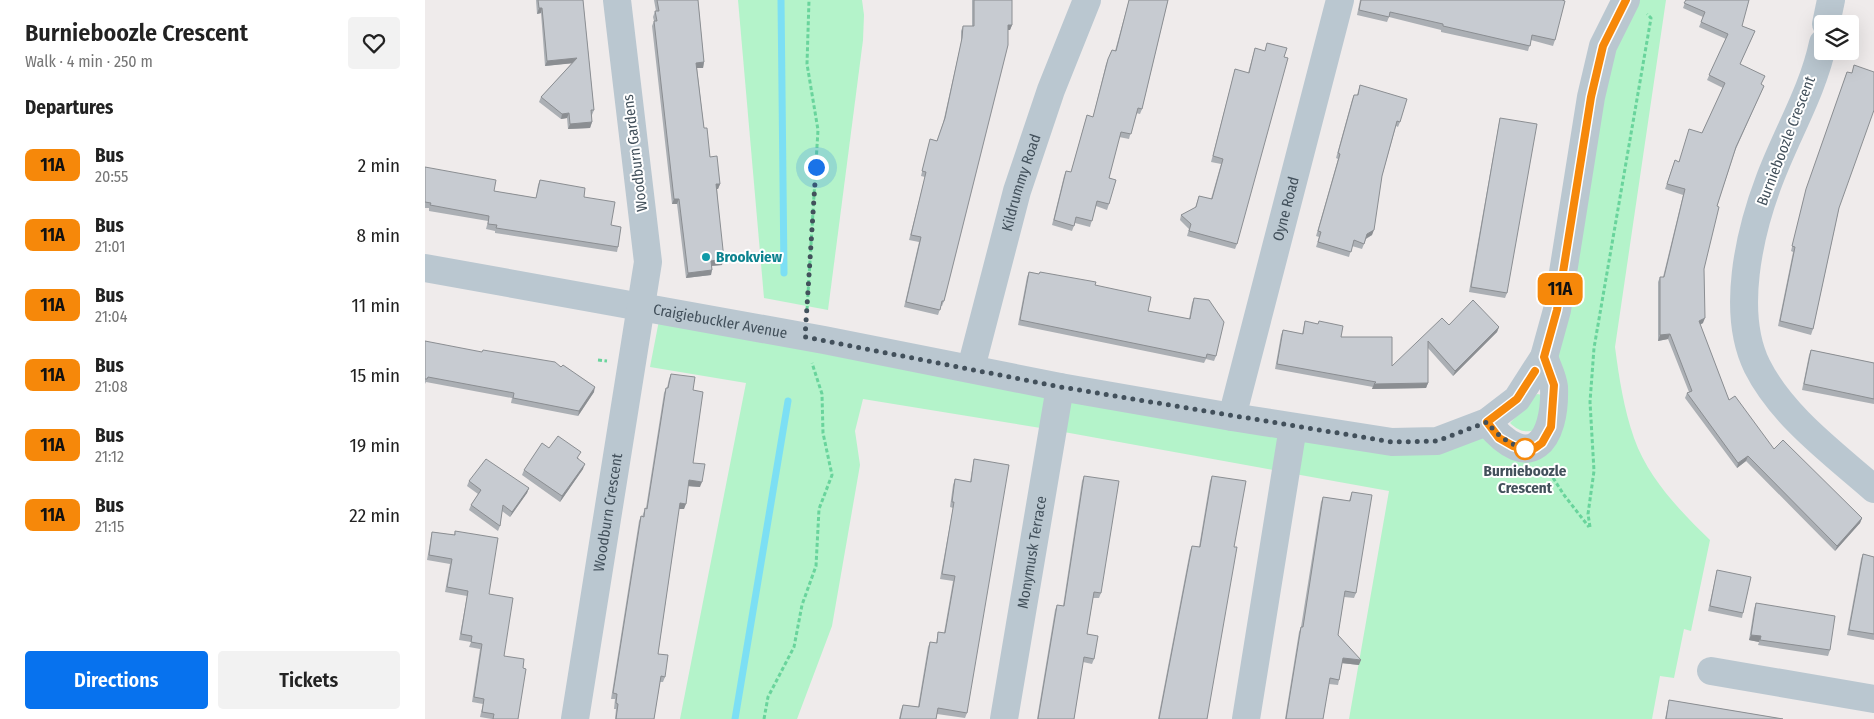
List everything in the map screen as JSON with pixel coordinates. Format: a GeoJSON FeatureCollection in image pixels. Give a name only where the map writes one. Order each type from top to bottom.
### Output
{"type":"FeatureCollection","features":[{"type":"Feature","properties":{"kind":"street","name":"Woodburn Gardens"},"geometry":{"type":"LineString","coordinates":[[617,0],[648,262],[641,306]]}},
{"type":"Feature","properties":{"kind":"street","name":"Kildrummy Road"},"geometry":{"type":"LineString","coordinates":[[971,368],[1017,191],[1051,90],[1087,0]]}},
{"type":"Feature","properties":{"kind":"street","name":"Oyne Road"},"geometry":{"type":"LineString","coordinates":[[1231,417],[1340,0]]}},
{"type":"Feature","properties":{"kind":"street"},"geometry":{"type":"LineString","coordinates":[[1828,15],[1831,0]]}},
{"type":"Feature","properties":{"kind":"street","name":"Craigiebuckler Avenue"},"geometry":{"type":"LineString","coordinates":[[425,268],[641,306],[971,368],[1061,387],[1231,417],[1392,442],[1437,441],[1487,422],[1517,399],[1544,357],[1557,310],[1591,97],[1603,46],[1635,6]]}},
{"type":"Feature","properties":{"kind":"street","name":"Burnieboozle Crescent"},"geometry":{"type":"LineString","coordinates":[[1817,60],[1769,181],[1753,231],[1746,266],[1745,332],[1757,366],[1777,396],[1805,428],[1874,489]]}},
{"type":"Feature","properties":{"kind":"street","name":"Woodburn Crescent"},"geometry":{"type":"LineString","coordinates":[[575,719],[641,306]]}},
{"type":"Feature","properties":{"kind":"street"},"geometry":{"type":"LineString","coordinates":[[1487,422],[1499,438],[1513,446],[1525,449],[1535,448],[1542,443],[1551,427],[1554,385],[1544,357]]}},
{"type":"Feature","properties":{"kind":"street","name":"Monymusk Terrace"},"geometry":{"type":"LineString","coordinates":[[1004,719],[1061,387]]}},
{"type":"Feature","properties":{"kind":"street"},"geometry":{"type":"LineString","coordinates":[[1246,719],[1293,427]]}},
{"type":"Feature","properties":{"kind":"street"},"geometry":{"type":"LineString","coordinates":[[1711,671],[1874,699]]}},
{"type":"Feature","properties":{"kind":"path"},"geometry":{"type":"LineString","coordinates":[[764,719],[768,698],[793,647],[802,605],[816,566],[819,509],[831,475],[823,432],[822,394],[805,337],[818,130],[807,64],[809,0]]}},
{"type":"Feature","properties":{"kind":"path"},"geometry":{"type":"LineString","coordinates":[[1535,448],[1564,495],[1590,527],[1587,514],[1594,471],[1589,402],[1594,348],[1651,18],[1635,6]]}},
{"type":"Feature","properties":{"kind":"green space"},"geometry":{"type":"Polygon","coordinates":[[[738,0],[862,0],[864,15],[863,40],[828,310],[764,298],[738,0]]]}},
{"type":"Feature","properties":{"kind":"green space"},"geometry":{"type":"Polygon","coordinates":[[[1626,0],[1666,0],[1615,347],[1618,370],[1630,427],[1640,453],[1656,480],[1676,506],[1710,540],[1691,631],[1684,629],[1674,678],[1660,676],[1652,719],[1349,719],[1389,491],[1053,430],[863,399],[855,431],[860,465],[832,626],[797,719],[680,719],[746,383],[650,367],[661,310],[1392,442],[1487,422],[1542,443],[1544,357],[1626,0]]]}},
{"type":"Feature","properties":{"kind":"green space"},"geometry":{"type":"Polygon","coordinates":[[[1537,394],[1543,395],[1536,430],[1519,430],[1510,423],[1537,394]]]}},
{"type":"Feature","properties":{"kind":"building"},"geometry":{"type":"Polygon","coordinates":[[[538,0],[583,0],[594,110],[591,110],[592,122],[570,124],[569,113],[562,114],[541,97],[577,58],[547,61],[542,8],[539,8],[538,0]]]}},
{"type":"Feature","properties":{"kind":"building"},"geometry":{"type":"Polygon","coordinates":[[[657,0],[698,0],[704,62],[696,63],[704,128],[707,128],[710,157],[717,156],[720,184],[716,184],[724,259],[711,261],[712,270],[688,273],[679,199],[674,199],[654,21],[657,21],[655,11],[659,11],[657,0]]]}},
{"type":"Feature","properties":{"kind":"building"},"geometry":{"type":"Polygon","coordinates":[[[974,0],[1012,0],[1012,25],[1008,25],[1008,45],[944,301],[942,301],[940,310],[906,302],[921,237],[911,235],[926,172],[922,171],[930,139],[937,141],[945,118],[963,26],[974,26],[974,0]]]}},
{"type":"Feature","properties":{"kind":"building"},"geometry":{"type":"Polygon","coordinates":[[[1129,0],[1168,0],[1142,109],[1138,108],[1131,134],[1121,132],[1109,178],[1116,180],[1109,204],[1097,201],[1092,221],[1076,217],[1074,226],[1054,220],[1066,171],[1071,172],[1087,115],[1093,117],[1108,59],[1112,50],[1116,51],[1129,0]]]}},
{"type":"Feature","properties":{"kind":"building"},"geometry":{"type":"Polygon","coordinates":[[[1361,0],[1565,1],[1555,40],[1532,35],[1530,46],[1390,12],[1389,17],[1359,10],[1361,0]]]}},
{"type":"Feature","properties":{"kind":"building"},"geometry":{"type":"Polygon","coordinates":[[[1686,0],[1749,0],[1742,26],[1755,31],[1740,64],[1765,76],[1761,84],[1764,86],[1736,147],[1717,206],[1719,207],[1704,269],[1705,318],[1699,321],[1729,400],[1735,396],[1774,449],[1783,440],[1862,518],[1837,546],[1748,456],[1738,463],[1687,393],[1692,391],[1670,334],[1660,335],[1660,277],[1664,277],[1685,189],[1667,184],[1675,160],[1679,162],[1689,129],[1702,133],[1725,83],[1709,75],[1728,34],[1701,22],[1705,12],[1684,3],[1686,0]]]}},
{"type":"Feature","properties":{"kind":"building"},"geometry":{"type":"Polygon","coordinates":[[[1267,43],[1287,48],[1284,57],[1288,58],[1237,244],[1189,231],[1191,224],[1181,215],[1196,207],[1199,196],[1212,199],[1223,159],[1213,156],[1235,69],[1249,73],[1255,48],[1265,51],[1267,43]]]}},
{"type":"Feature","properties":{"kind":"building"},"geometry":{"type":"Polygon","coordinates":[[[1854,65],[1874,72],[1874,110],[1839,208],[1813,329],[1780,321],[1795,247],[1792,246],[1806,189],[1847,72],[1852,73],[1854,65]]]}},
{"type":"Feature","properties":{"kind":"building"},"geometry":{"type":"Polygon","coordinates":[[[1360,85],[1407,99],[1400,122],[1397,121],[1382,176],[1374,230],[1367,234],[1364,244],[1354,240],[1351,252],[1318,242],[1321,232],[1318,231],[1340,154],[1338,153],[1354,95],[1358,95],[1360,85]]]}},
{"type":"Feature","properties":{"kind":"building"},"geometry":{"type":"Polygon","coordinates":[[[1500,118],[1537,124],[1507,293],[1471,287],[1500,118]]]}},
{"type":"Feature","properties":{"kind":"building"},"geometry":{"type":"Polygon","coordinates":[[[425,167],[496,180],[494,191],[536,198],[540,180],[585,188],[584,197],[615,202],[611,225],[621,227],[618,247],[496,228],[497,225],[488,224],[489,216],[430,205],[431,203],[425,202],[425,167]]]}},
{"type":"Feature","properties":{"kind":"building"},"geometry":{"type":"Polygon","coordinates":[[[1029,272],[1039,274],[1040,272],[1096,282],[1095,285],[1151,297],[1148,311],[1190,319],[1194,298],[1209,300],[1224,322],[1216,356],[1207,354],[1206,358],[1020,320],[1029,272]]]}},
{"type":"Feature","properties":{"kind":"building"},"geometry":{"type":"Polygon","coordinates":[[[1473,300],[1499,327],[1455,371],[1428,341],[1428,383],[1374,384],[1376,382],[1277,364],[1283,330],[1303,334],[1305,321],[1318,324],[1319,321],[1343,326],[1341,337],[1392,337],[1392,366],[1442,318],[1449,325],[1473,300]]]}},
{"type":"Feature","properties":{"kind":"building"},"geometry":{"type":"Polygon","coordinates":[[[425,341],[482,352],[483,350],[555,362],[561,367],[563,365],[595,387],[579,411],[513,398],[514,393],[428,377],[425,379],[425,341]]]}},
{"type":"Feature","properties":{"kind":"building"},"geometry":{"type":"Polygon","coordinates":[[[1811,350],[1874,363],[1874,399],[1804,384],[1811,350]]]}},
{"type":"Feature","properties":{"kind":"building"},"geometry":{"type":"Polygon","coordinates":[[[671,374],[695,377],[693,390],[703,392],[693,463],[705,464],[702,482],[689,480],[686,504],[680,503],[658,654],[668,655],[665,677],[661,676],[654,719],[616,719],[617,694],[613,693],[641,516],[644,517],[645,508],[647,509],[666,388],[668,388],[671,374]]]}},
{"type":"Feature","properties":{"kind":"building"},"geometry":{"type":"Polygon","coordinates":[[[558,436],[581,452],[577,458],[585,464],[562,496],[524,470],[542,443],[549,448],[558,436]]]}},
{"type":"Feature","properties":{"kind":"building"},"geometry":{"type":"Polygon","coordinates":[[[486,459],[529,488],[512,512],[503,505],[500,526],[471,505],[481,490],[469,481],[486,459]]]}},
{"type":"Feature","properties":{"kind":"building"},"geometry":{"type":"Polygon","coordinates":[[[974,459],[1009,465],[967,713],[938,708],[936,719],[900,719],[903,705],[919,707],[930,642],[937,643],[938,632],[945,633],[955,576],[942,574],[954,502],[952,502],[955,479],[971,482],[974,459]]]}},
{"type":"Feature","properties":{"kind":"building"},"geometry":{"type":"Polygon","coordinates":[[[1084,476],[1119,481],[1101,593],[1094,592],[1087,634],[1098,636],[1094,659],[1084,657],[1074,719],[1038,719],[1057,605],[1064,606],[1084,476]]]}},
{"type":"Feature","properties":{"kind":"building"},"geometry":{"type":"Polygon","coordinates":[[[1212,476],[1246,481],[1234,547],[1237,547],[1207,719],[1159,719],[1192,546],[1200,547],[1212,476]]]}},
{"type":"Feature","properties":{"kind":"building"},"geometry":{"type":"Polygon","coordinates":[[[1352,492],[1372,495],[1356,593],[1345,591],[1338,635],[1361,660],[1343,658],[1339,680],[1330,678],[1323,719],[1286,719],[1301,627],[1303,627],[1323,497],[1350,501],[1352,492]]]}},
{"type":"Feature","properties":{"kind":"building"},"geometry":{"type":"Polygon","coordinates":[[[455,531],[498,538],[489,594],[513,598],[504,656],[524,659],[523,668],[526,669],[518,719],[493,719],[494,714],[482,712],[484,699],[474,697],[482,644],[471,642],[472,636],[461,634],[468,591],[447,587],[452,559],[429,555],[432,532],[455,535],[455,531]]]}},
{"type":"Feature","properties":{"kind":"building"},"geometry":{"type":"Polygon","coordinates":[[[1863,554],[1874,557],[1874,634],[1849,630],[1863,554]]]}},
{"type":"Feature","properties":{"kind":"building"},"geometry":{"type":"Polygon","coordinates":[[[1717,570],[1751,577],[1743,613],[1710,606],[1717,570]]]}},
{"type":"Feature","properties":{"kind":"building"},"geometry":{"type":"Polygon","coordinates":[[[1756,603],[1835,616],[1830,650],[1760,640],[1761,636],[1751,635],[1756,603]]]}},
{"type":"Feature","properties":{"kind":"building"},"geometry":{"type":"Polygon","coordinates":[[[1669,700],[1783,719],[1666,719],[1669,700]]]}},
{"type":"Feature","properties":{"kind":"waterway"},"geometry":{"type":"LineString","coordinates":[[781,0],[784,273]]}},
{"type":"Feature","properties":{"kind":"waterway"},"geometry":{"type":"LineString","coordinates":[[735,719],[788,401]]}},
{"type":"Feature","properties":{"kind":"bus line","name":"11A"},"geometry":{"type":"LineString","coordinates":[[1535,371],[1517,399],[1487,422],[1499,438],[1513,446],[1525,449],[1535,448],[1542,443],[1551,427],[1554,385],[1544,357],[1557,310],[1591,97],[1603,46],[1626,0]]}},
{"type":"Feature","properties":{"kind":"place","name":"Brookview"},"geometry":{"type":"Point","coordinates":[706,257]}},
{"type":"Feature","properties":{"kind":"place","name":"Burnieboozle Crescent"},"geometry":{"type":"Point","coordinates":[1525,449]}},
{"type":"Feature","properties":{"kind":"route"},"geometry":{"type":"LineString","coordinates":[[816,167],[805,337],[1061,387],[1231,417],[1392,442],[1437,441],[1487,422],[1499,438],[1513,446],[1525,449]]}}]}
